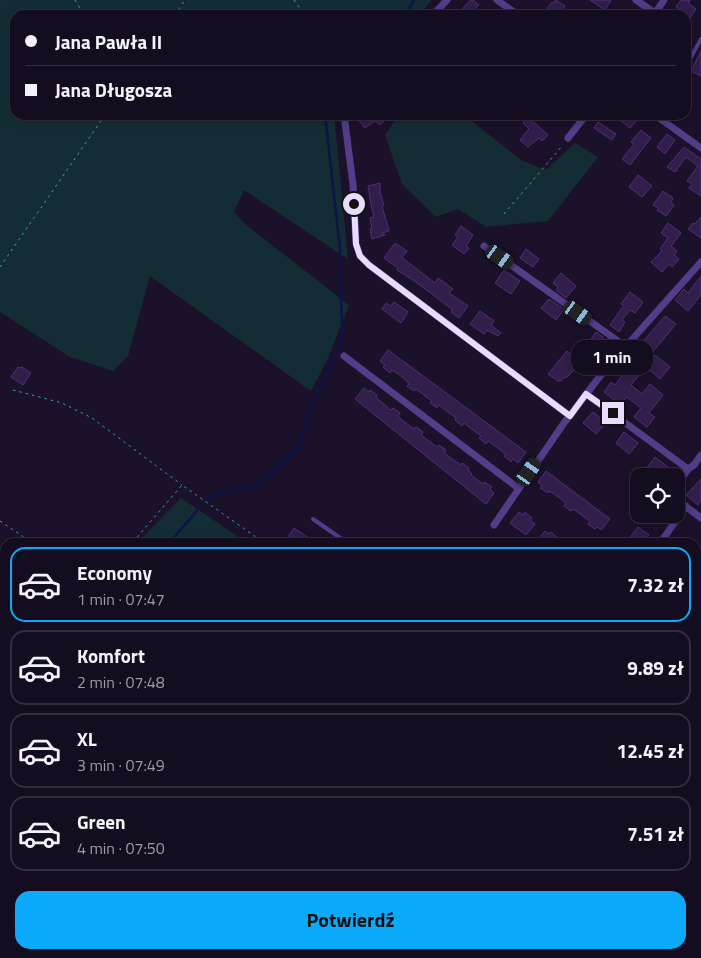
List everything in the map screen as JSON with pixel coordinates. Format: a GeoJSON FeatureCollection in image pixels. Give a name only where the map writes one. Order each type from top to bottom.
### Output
{"type":"FeatureCollection","features":[{"type":"Feature","properties":{"kind":"street"},"geometry":{"type":"LineString","coordinates":[[438,10],[447,0]]}},
{"type":"Feature","properties":{"kind":"street"},"geometry":{"type":"LineString","coordinates":[[497,0],[511,10]]}},
{"type":"Feature","properties":{"kind":"street"},"geometry":{"type":"LineString","coordinates":[[636,0],[649,10]]}},
{"type":"Feature","properties":{"kind":"street"},"geometry":{"type":"LineString","coordinates":[[345,120],[353,185],[356,244],[360,256],[369,265],[570,416]]}},
{"type":"Feature","properties":{"kind":"street"},"geometry":{"type":"LineString","coordinates":[[568,138],[582,120]]}},
{"type":"Feature","properties":{"kind":"street"},"geometry":{"type":"LineString","coordinates":[[662,120],[701,148]]}},
{"type":"Feature","properties":{"kind":"street"},"geometry":{"type":"LineString","coordinates":[[484,246],[625,346]]}},
{"type":"Feature","properties":{"kind":"street"},"geometry":{"type":"LineString","coordinates":[[494,525],[518,488],[586,394],[625,346],[701,262]]}},
{"type":"Feature","properties":{"kind":"street"},"geometry":{"type":"LineString","coordinates":[[344,356],[518,488]]}},
{"type":"Feature","properties":{"kind":"street"},"geometry":{"type":"LineString","coordinates":[[586,394],[688,468]]}},
{"type":"Feature","properties":{"kind":"street"},"geometry":{"type":"LineString","coordinates":[[685,473],[701,455]]}},
{"type":"Feature","properties":{"kind":"street"},"geometry":{"type":"LineString","coordinates":[[664,538],[686,506],[701,518]]}},
{"type":"Feature","properties":{"kind":"lane"},"geometry":{"type":"LineString","coordinates":[[691,57],[701,38]]}},
{"type":"Feature","properties":{"kind":"lane"},"geometry":{"type":"LineString","coordinates":[[313,518],[340,538]]}},
{"type":"Feature","properties":{"kind":"path"},"geometry":{"type":"LineString","coordinates":[[0,267],[102,120]]}},
{"type":"Feature","properties":{"kind":"path"},"geometry":{"type":"LineString","coordinates":[[504,214],[568,138]]}},
{"type":"Feature","properties":{"kind":"path"},"geometry":{"type":"LineString","coordinates":[[13,390],[62,403],[92,418],[257,538]]}},
{"type":"Feature","properties":{"kind":"path"},"geometry":{"type":"LineString","coordinates":[[136,538],[182,485]]}},
{"type":"Feature","properties":{"kind":"path"},"geometry":{"type":"LineString","coordinates":[[0,521],[25,538]]}},
{"type":"Feature","properties":{"kind":"shaded area"},"geometry":{"type":"Polygon","coordinates":[[[0,0],[185,0],[178,10],[10,10],[10,120],[334,120],[348,259],[244,190],[234,212],[245,224],[349,305],[327,360],[311,391],[150,276],[128,356],[113,371],[70,357],[0,312],[0,0]]]}},
{"type":"Feature","properties":{"kind":"shaded area"},"geometry":{"type":"Polygon","coordinates":[[[186,0],[432,0],[423,10],[179,10],[186,0]]]}},
{"type":"Feature","properties":{"kind":"shaded area"},"geometry":{"type":"Polygon","coordinates":[[[396,120],[470,120],[521,160],[546,170],[575,143],[598,157],[548,221],[486,227],[458,209],[436,217],[402,184],[385,135],[396,120]]]}},
{"type":"Feature","properties":{"kind":"shaded area"},"geometry":{"type":"Polygon","coordinates":[[[181,498],[240,538],[142,538],[181,498]]]}},
{"type":"Feature","properties":{"kind":"building"},"geometry":{"type":"Polygon","coordinates":[[[471,0],[479,5],[474,10],[464,10],[463,8],[471,0]]]}},
{"type":"Feature","properties":{"kind":"building"},"geometry":{"type":"Polygon","coordinates":[[[556,0],[565,6],[562,10],[548,10],[552,2],[554,3],[556,0]]]}},
{"type":"Feature","properties":{"kind":"building"},"geometry":{"type":"Polygon","coordinates":[[[590,0],[611,0],[605,10],[590,0]]]}},
{"type":"Feature","properties":{"kind":"building"},"geometry":{"type":"Polygon","coordinates":[[[681,0],[690,0],[688,3],[696,9],[691,16],[691,10],[680,10],[676,7],[681,0]]]}},
{"type":"Feature","properties":{"kind":"building"},"geometry":{"type":"Polygon","coordinates":[[[701,51],[701,76],[691,71],[701,51]]]}},
{"type":"Feature","properties":{"kind":"building"},"geometry":{"type":"Polygon","coordinates":[[[358,120],[385,120],[380,125],[375,121],[365,128],[358,120]]]}},
{"type":"Feature","properties":{"kind":"building"},"geometry":{"type":"Polygon","coordinates":[[[526,120],[531,120],[548,135],[542,141],[539,138],[528,147],[520,140],[529,129],[523,123],[526,120]]]}},
{"type":"Feature","properties":{"kind":"building"},"geometry":{"type":"Polygon","coordinates":[[[620,120],[637,120],[630,128],[620,120]]]}},
{"type":"Feature","properties":{"kind":"building"},"geometry":{"type":"Polygon","coordinates":[[[598,122],[616,134],[612,140],[594,128],[598,122]]]}},
{"type":"Feature","properties":{"kind":"building"},"geometry":{"type":"Polygon","coordinates":[[[641,130],[651,138],[630,165],[622,159],[634,144],[631,142],[641,130]]]}},
{"type":"Feature","properties":{"kind":"building"},"geometry":{"type":"Polygon","coordinates":[[[667,134],[675,140],[665,154],[657,147],[667,134]]]}},
{"type":"Feature","properties":{"kind":"building"},"geometry":{"type":"Polygon","coordinates":[[[684,147],[701,159],[701,196],[689,188],[692,184],[687,181],[698,166],[686,157],[675,172],[667,167],[684,147]]]}},
{"type":"Feature","properties":{"kind":"building"},"geometry":{"type":"Polygon","coordinates":[[[638,175],[652,186],[642,197],[629,187],[638,175]]]}},
{"type":"Feature","properties":{"kind":"building"},"geometry":{"type":"Polygon","coordinates":[[[380,183],[380,192],[384,205],[382,206],[389,231],[382,233],[385,235],[372,239],[370,218],[374,217],[368,186],[380,183]]]}},
{"type":"Feature","properties":{"kind":"building"},"geometry":{"type":"Polygon","coordinates":[[[663,191],[673,198],[671,202],[674,205],[666,216],[653,205],[663,191]]]}},
{"type":"Feature","properties":{"kind":"building"},"geometry":{"type":"Polygon","coordinates":[[[701,217],[701,238],[688,229],[701,217]]]}},
{"type":"Feature","properties":{"kind":"building"},"geometry":{"type":"Polygon","coordinates":[[[668,223],[681,233],[671,246],[677,251],[674,255],[679,259],[672,267],[669,264],[662,272],[651,262],[662,251],[660,249],[668,238],[661,233],[668,223]]]}},
{"type":"Feature","properties":{"kind":"building"},"geometry":{"type":"Polygon","coordinates":[[[461,226],[473,235],[466,246],[469,248],[464,254],[452,245],[458,237],[455,235],[461,226]]]}},
{"type":"Feature","properties":{"kind":"building"},"geometry":{"type":"Polygon","coordinates":[[[395,243],[407,251],[402,257],[405,260],[435,283],[438,278],[453,289],[449,293],[468,306],[459,318],[451,312],[453,310],[397,270],[398,268],[384,258],[395,243]]]}},
{"type":"Feature","properties":{"kind":"building"},"geometry":{"type":"Polygon","coordinates":[[[526,249],[539,259],[533,267],[520,258],[526,249]]]}},
{"type":"Feature","properties":{"kind":"building"},"geometry":{"type":"Polygon","coordinates":[[[504,270],[520,281],[511,294],[495,283],[504,270]]]}},
{"type":"Feature","properties":{"kind":"building"},"geometry":{"type":"Polygon","coordinates":[[[561,273],[576,286],[566,298],[556,290],[558,287],[553,283],[561,273]]]}},
{"type":"Feature","properties":{"kind":"building"},"geometry":{"type":"Polygon","coordinates":[[[701,276],[701,295],[688,311],[675,300],[684,289],[688,293],[701,276]]]}},
{"type":"Feature","properties":{"kind":"building"},"geometry":{"type":"Polygon","coordinates":[[[630,292],[643,302],[635,313],[630,310],[622,320],[625,322],[619,332],[610,325],[624,305],[621,304],[630,292]]]}},
{"type":"Feature","properties":{"kind":"building"},"geometry":{"type":"Polygon","coordinates":[[[549,299],[564,309],[556,320],[541,308],[549,299]]]}},
{"type":"Feature","properties":{"kind":"building"},"geometry":{"type":"Polygon","coordinates":[[[394,302],[408,312],[401,323],[382,309],[386,303],[391,306],[394,302]]]}},
{"type":"Feature","properties":{"kind":"building"},"geometry":{"type":"Polygon","coordinates":[[[480,311],[494,321],[491,325],[501,333],[498,336],[487,330],[484,334],[470,324],[480,311]]]}},
{"type":"Feature","properties":{"kind":"building"},"geometry":{"type":"Polygon","coordinates":[[[665,316],[676,324],[651,354],[640,345],[665,316]]]}},
{"type":"Feature","properties":{"kind":"building"},"geometry":{"type":"Polygon","coordinates":[[[596,332],[604,338],[601,342],[604,345],[597,354],[586,346],[596,332]]]}},
{"type":"Feature","properties":{"kind":"building"},"geometry":{"type":"Polygon","coordinates":[[[388,350],[526,452],[518,463],[513,459],[511,462],[504,456],[506,454],[488,441],[486,444],[479,438],[481,436],[464,423],[462,426],[455,420],[456,418],[439,405],[437,408],[430,403],[432,401],[416,389],[414,391],[407,386],[409,384],[405,379],[392,370],[390,373],[383,367],[385,365],[380,361],[388,350]]]}},
{"type":"Feature","properties":{"kind":"building"},"geometry":{"type":"Polygon","coordinates":[[[567,351],[573,356],[576,352],[583,358],[578,365],[576,363],[573,371],[566,378],[564,377],[561,381],[558,381],[548,374],[567,351]]]}},
{"type":"Feature","properties":{"kind":"building"},"geometry":{"type":"Polygon","coordinates":[[[628,353],[646,367],[631,385],[642,394],[650,384],[663,395],[649,413],[655,417],[647,427],[634,417],[641,408],[627,397],[620,405],[604,392],[611,382],[615,385],[625,372],[618,366],[628,353]]]}},
{"type":"Feature","properties":{"kind":"building"},"geometry":{"type":"Polygon","coordinates":[[[655,355],[670,367],[660,379],[646,367],[655,355]]]}},
{"type":"Feature","properties":{"kind":"building"},"geometry":{"type":"Polygon","coordinates":[[[18,367],[22,367],[31,373],[23,385],[11,377],[18,367]]]}},
{"type":"Feature","properties":{"kind":"building"},"geometry":{"type":"Polygon","coordinates":[[[364,388],[377,395],[376,397],[391,410],[393,408],[400,413],[398,416],[402,420],[414,429],[416,427],[423,432],[421,435],[437,447],[439,445],[446,450],[444,453],[461,465],[462,463],[469,468],[468,470],[471,475],[483,484],[484,482],[492,487],[490,489],[494,493],[486,504],[355,399],[364,388]]]}},
{"type":"Feature","properties":{"kind":"building"},"geometry":{"type":"Polygon","coordinates":[[[593,412],[606,422],[596,434],[583,423],[593,412]]]}},
{"type":"Feature","properties":{"kind":"building"},"geometry":{"type":"Polygon","coordinates":[[[624,432],[638,443],[629,454],[616,443],[624,432]]]}},
{"type":"Feature","properties":{"kind":"building"},"geometry":{"type":"Polygon","coordinates":[[[655,457],[669,468],[647,468],[655,457]]]}},
{"type":"Feature","properties":{"kind":"building"},"geometry":{"type":"Polygon","coordinates":[[[546,471],[610,519],[601,530],[597,527],[595,529],[588,524],[590,521],[573,509],[571,511],[564,506],[566,503],[554,494],[540,488],[542,485],[538,482],[546,471]]]}},
{"type":"Feature","properties":{"kind":"building"},"geometry":{"type":"Polygon","coordinates":[[[701,479],[701,501],[698,505],[686,495],[701,479]]]}},
{"type":"Feature","properties":{"kind":"building"},"geometry":{"type":"Polygon","coordinates":[[[519,512],[523,515],[525,512],[532,518],[530,520],[535,524],[526,535],[510,523],[519,512]]]}},
{"type":"Feature","properties":{"kind":"building"},"geometry":{"type":"Polygon","coordinates":[[[638,527],[649,535],[646,538],[629,538],[638,527]]]}},
{"type":"Feature","properties":{"kind":"building"},"geometry":{"type":"Polygon","coordinates":[[[294,528],[308,538],[287,538],[294,528]]]}},
{"type":"Feature","properties":{"kind":"building"},"geometry":{"type":"Polygon","coordinates":[[[545,531],[549,534],[551,532],[558,538],[539,538],[545,531]]]}},
{"type":"Feature","properties":{"kind":"waterway"},"geometry":{"type":"LineString","coordinates":[[408,10],[414,0]]}},
{"type":"Feature","properties":{"kind":"waterway"},"geometry":{"type":"LineString","coordinates":[[207,498],[262,482],[298,448],[311,407],[340,346],[342,334],[340,249],[326,120]]}},
{"type":"Feature","properties":{"kind":"waterway"},"geometry":{"type":"LineString","coordinates":[[173,538],[201,506]]}},
{"type":"Feature","properties":{"kind":"route"},"geometry":{"type":"LineString","coordinates":[[354,204],[356,244],[360,256],[369,265],[570,416],[586,394],[613,413]]}}]}
